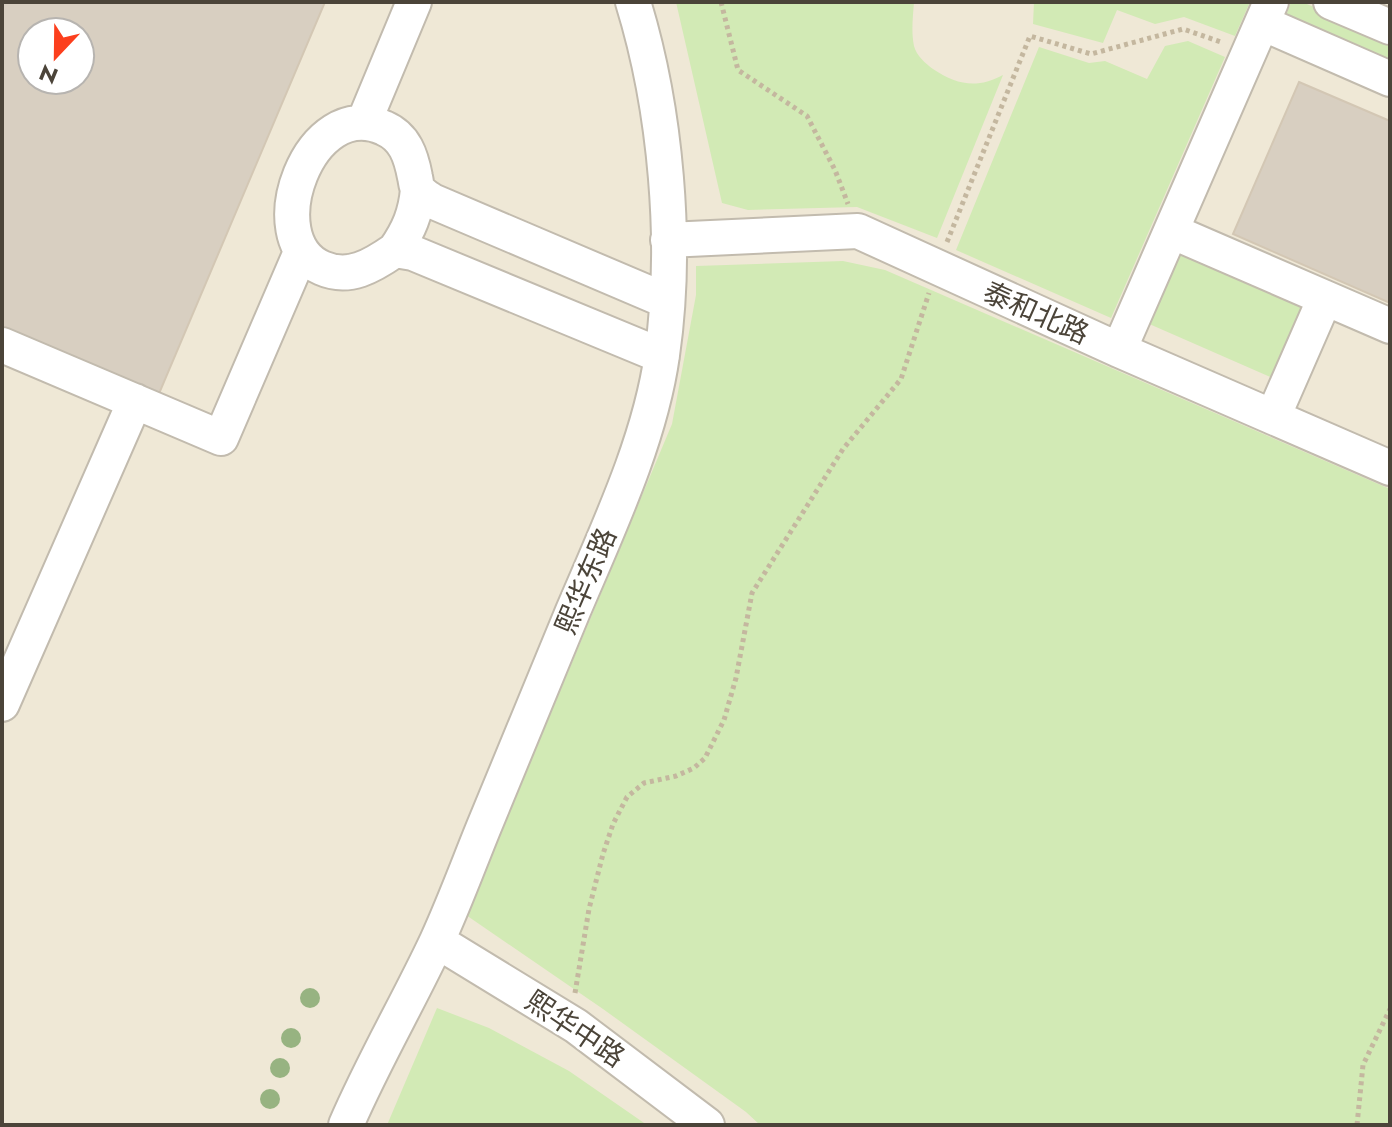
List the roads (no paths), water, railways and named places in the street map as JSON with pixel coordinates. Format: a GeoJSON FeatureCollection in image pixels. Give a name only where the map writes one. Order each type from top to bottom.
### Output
{"type":"FeatureCollection","features":[{"type":"Feature","properties":{"kind":"street"},"geometry":{"type":"LineString","coordinates":[[364,122],[414,2]]}},
{"type":"Feature","properties":{"kind":"street","name":"熙华东路"},"geometry":{"type":"LineString","coordinates":[[346,1125],[367,1076],[437,941],[621,496],[650,409],[662,356],[668,240],[661,129],[644,36],[633,2]]}},
{"type":"Feature","properties":{"kind":"street"},"geometry":{"type":"LineString","coordinates":[[1331,2],[1390,27]]}},
{"type":"Feature","properties":{"kind":"street"},"geometry":{"type":"LineString","coordinates":[[1119,350],[1261,26],[1390,79]]}},
{"type":"Feature","properties":{"kind":"street"},"geometry":{"type":"LineString","coordinates":[[364,122],[384,128],[399,139],[410,154],[418,189],[416,212],[408,232],[395,250],[375,265],[351,273],[331,272],[313,264],[301,252],[291,221],[293,199],[307,163],[328,133],[342,124],[364,122]]}},
{"type":"Feature","properties":{"kind":"street"},"geometry":{"type":"LineString","coordinates":[[418,189],[432,201],[667,301]]}},
{"type":"Feature","properties":{"kind":"street","name":"泰和北路"},"geometry":{"type":"LineString","coordinates":[[668,240],[858,231],[1119,350],[1390,468]]}},
{"type":"Feature","properties":{"kind":"street"},"geometry":{"type":"LineString","coordinates":[[1171,231],[1390,326]]}},
{"type":"Feature","properties":{"kind":"street"},"geometry":{"type":"LineString","coordinates":[[395,250],[413,253],[662,356]]}},
{"type":"Feature","properties":{"kind":"street"},"geometry":{"type":"LineString","coordinates":[[2,345],[221,438],[301,252]]}},
{"type":"Feature","properties":{"kind":"street"},"geometry":{"type":"LineString","coordinates":[[1273,417],[1325,298]]}},
{"type":"Feature","properties":{"kind":"street"},"geometry":{"type":"LineString","coordinates":[[2,704],[135,401]]}},
{"type":"Feature","properties":{"kind":"street","name":"熙华中路"},"geometry":{"type":"LineString","coordinates":[[437,941],[576,1026],[707,1125]]}}]}
